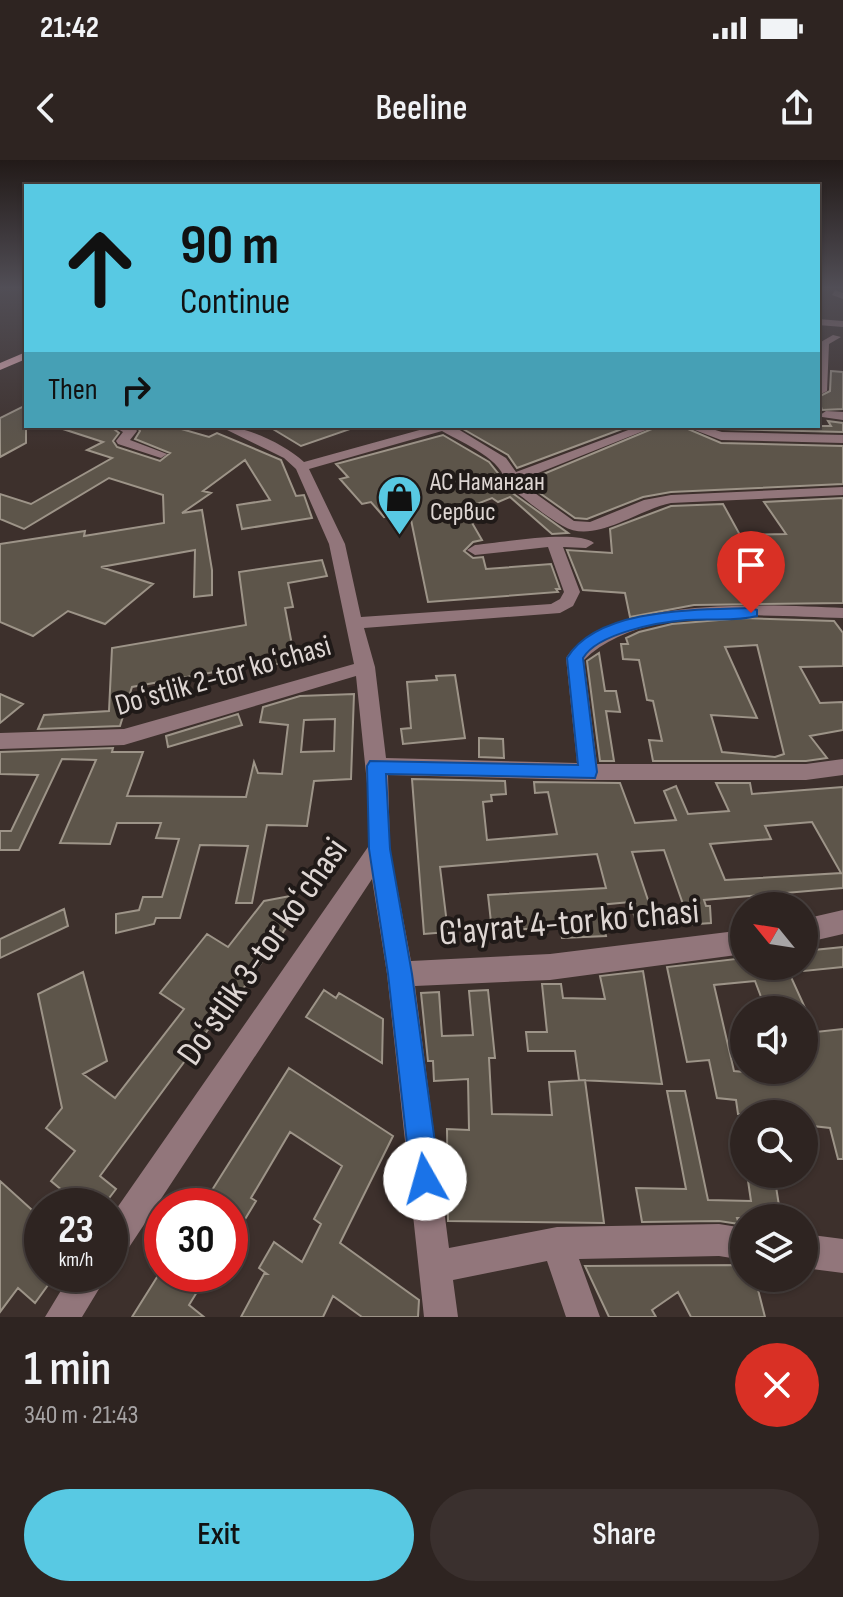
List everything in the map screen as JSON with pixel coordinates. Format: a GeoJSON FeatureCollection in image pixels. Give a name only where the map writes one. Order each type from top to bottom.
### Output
{"type":"FeatureCollection","features":[{"type":"Feature","properties":{"kind":"main road"},"geometry":{"type":"LineString","coordinates":[[0,367],[22,363]]}},
{"type":"Feature","properties":{"kind":"main road"},"geometry":{"type":"LineString","coordinates":[[0,377],[22,363]]}},
{"type":"Feature","properties":{"kind":"street"},"geometry":{"type":"LineString","coordinates":[[821,391],[826,342]]}},
{"type":"Feature","properties":{"kind":"street"},"geometry":{"type":"LineString","coordinates":[[826,415],[843,416]]}},
{"type":"Feature","properties":{"kind":"street"},"geometry":{"type":"LineString","coordinates":[[124,428],[131,431],[122,441],[161,454]]}},
{"type":"Feature","properties":{"kind":"street"},"geometry":{"type":"LineString","coordinates":[[229,428],[289,455],[302,467],[337,544],[366,667],[377,766],[379,849]]}},
{"type":"Feature","properties":{"kind":"street"},"geometry":{"type":"LineString","coordinates":[[302,467],[439,428]]}},
{"type":"Feature","properties":{"kind":"street"},"geometry":{"type":"LineString","coordinates":[[449,428],[501,461],[513,478],[511,482],[570,525],[592,527],[649,503],[671,499],[843,491]]}},
{"type":"Feature","properties":{"kind":"street"},"geometry":{"type":"LineString","coordinates":[[607,428],[625,436]]}},
{"type":"Feature","properties":{"kind":"street"},"geometry":{"type":"LineString","coordinates":[[513,478],[645,428]]}},
{"type":"Feature","properties":{"kind":"street"},"geometry":{"type":"LineString","coordinates":[[696,428],[721,436],[843,439]]}},
{"type":"Feature","properties":{"kind":"street"},"geometry":{"type":"LineString","coordinates":[[355,623],[554,609],[567,602],[572,592],[554,542]]}},
{"type":"Feature","properties":{"kind":"street"},"geometry":{"type":"LineString","coordinates":[[475,550],[554,542],[586,543]]}},
{"type":"Feature","properties":{"kind":"street"},"geometry":{"type":"LineString","coordinates":[[588,772],[575,658],[582,647],[615,631],[678,615],[843,613]]}},
{"type":"Feature","properties":{"kind":"street","name":"Doʻstlik 2-tor koʻchasi"},"geometry":{"type":"LineString","coordinates":[[0,741],[124,737],[366,667]]}},
{"type":"Feature","properties":{"kind":"street"},"geometry":{"type":"LineString","coordinates":[[377,766],[588,772],[806,772],[843,767]]}},
{"type":"Feature","properties":{"kind":"street","name":"Doʻstlik 3-tor koʻchasi"},"geometry":{"type":"LineString","coordinates":[[379,849],[400,974],[441,1317]]}},
{"type":"Feature","properties":{"kind":"street","name":"Doʻstlik 3-tor koʻchasi"},"geometry":{"type":"LineString","coordinates":[[128,1219],[379,849]]}},
{"type":"Feature","properties":{"kind":"street"},"geometry":{"type":"LineString","coordinates":[[818,928],[843,922]]}},
{"type":"Feature","properties":{"kind":"street","name":"G'ayrat 4-tor koʻchasi"},"geometry":{"type":"LineString","coordinates":[[400,974],[550,967],[730,944]]}},
{"type":"Feature","properties":{"kind":"street"},"geometry":{"type":"LineString","coordinates":[[436,1267],[557,1243],[730,1242]]}},
{"type":"Feature","properties":{"kind":"street"},"geometry":{"type":"LineString","coordinates":[[557,1243],[583,1317]]}},
{"type":"Feature","properties":{"kind":"street"},"geometry":{"type":"LineString","coordinates":[[818,1253],[843,1256]]}},
{"type":"Feature","properties":{"kind":"street"},"geometry":{"type":"LineString","coordinates":[[62,1317],[79,1292]]}},
{"type":"Feature","properties":{"kind":"building"},"geometry":{"type":"Polygon","coordinates":[[[831,371],[843,372],[843,409],[822,410],[820,396],[830,391],[831,371]]]}},
{"type":"Feature","properties":{"kind":"building"},"geometry":{"type":"Polygon","coordinates":[[[24,406],[26,443],[0,457],[0,418],[24,406]]]}},
{"type":"Feature","properties":{"kind":"building"},"geometry":{"type":"Polygon","coordinates":[[[828,421],[843,423],[843,432],[719,428],[820,428],[831,426],[828,421]]]}},
{"type":"Feature","properties":{"kind":"building"},"geometry":{"type":"Polygon","coordinates":[[[113,428],[119,433],[113,441],[117,447],[160,461],[170,453],[135,439],[140,431],[138,428],[178,428],[209,437],[217,433],[281,460],[296,496],[304,495],[312,518],[242,529],[237,505],[270,500],[245,460],[203,491],[211,493],[182,513],[202,510],[212,570],[212,595],[194,597],[195,550],[101,567],[153,584],[105,624],[68,611],[33,636],[0,622],[0,544],[85,531],[84,536],[164,523],[163,495],[109,478],[24,529],[0,519],[0,494],[31,504],[112,458],[87,450],[103,442],[63,429],[113,428]]]}},
{"type":"Feature","properties":{"kind":"building"},"geometry":{"type":"Polygon","coordinates":[[[271,428],[353,428],[301,446],[271,428]]]}},
{"type":"Feature","properties":{"kind":"building"},"geometry":{"type":"Polygon","coordinates":[[[625,428],[517,468],[508,455],[463,429],[625,428]]]}},
{"type":"Feature","properties":{"kind":"building"},"geometry":{"type":"Polygon","coordinates":[[[654,428],[686,428],[721,443],[843,446],[843,484],[671,492],[643,497],[587,519],[575,518],[524,482],[654,428]]]}},
{"type":"Feature","properties":{"kind":"building"},"geometry":{"type":"Polygon","coordinates":[[[443,435],[489,462],[501,477],[504,487],[568,533],[552,534],[510,497],[498,502],[492,498],[464,509],[482,540],[473,542],[464,551],[473,558],[483,557],[486,569],[551,564],[560,589],[556,589],[558,592],[428,602],[409,510],[384,517],[371,502],[362,504],[340,479],[348,477],[336,464],[443,435]]]}},
{"type":"Feature","properties":{"kind":"building"},"geometry":{"type":"Polygon","coordinates":[[[843,498],[843,603],[694,605],[630,617],[625,593],[583,590],[567,550],[612,553],[610,529],[671,506],[723,504],[740,535],[786,534],[764,502],[843,498]]]}},
{"type":"Feature","properties":{"kind":"building"},"geometry":{"type":"Polygon","coordinates":[[[322,560],[327,576],[288,583],[293,607],[285,608],[295,661],[259,667],[259,664],[132,687],[120,726],[38,729],[44,715],[109,711],[112,648],[246,625],[239,572],[322,560]]]}},
{"type":"Feature","properties":{"kind":"building"},"geometry":{"type":"Polygon","coordinates":[[[743,618],[834,621],[843,633],[843,666],[800,667],[820,703],[843,702],[843,730],[810,736],[827,758],[806,761],[653,761],[649,740],[662,741],[653,701],[647,700],[639,660],[623,659],[621,644],[628,644],[626,638],[639,632],[672,624],[743,618]],[[757,645],[725,647],[757,718],[711,715],[722,752],[775,757],[784,754],[757,645]]]}},
{"type":"Feature","properties":{"kind":"building"},"geometry":{"type":"Polygon","coordinates":[[[599,653],[605,691],[616,691],[620,712],[606,711],[614,761],[600,761],[587,661],[599,653]]]}},
{"type":"Feature","properties":{"kind":"building"},"geometry":{"type":"Polygon","coordinates":[[[455,675],[465,738],[403,744],[401,729],[411,728],[407,682],[455,675]]]}},
{"type":"Feature","properties":{"kind":"building"},"geometry":{"type":"Polygon","coordinates":[[[0,694],[23,704],[0,723],[0,694]]]}},
{"type":"Feature","properties":{"kind":"building"},"geometry":{"type":"Polygon","coordinates":[[[354,694],[351,779],[314,781],[307,826],[267,825],[252,903],[236,903],[248,846],[200,845],[180,918],[156,918],[154,924],[116,933],[116,914],[139,910],[143,897],[162,897],[179,839],[156,838],[161,823],[117,823],[110,844],[60,843],[96,760],[62,759],[19,850],[0,850],[0,831],[11,831],[38,775],[0,774],[0,752],[113,748],[112,752],[143,752],[127,796],[246,797],[254,762],[258,773],[282,774],[288,725],[260,722],[263,707],[300,696],[354,694]],[[335,719],[304,720],[301,752],[334,751],[335,719]]]}},
{"type":"Feature","properties":{"kind":"building"},"geometry":{"type":"Polygon","coordinates":[[[238,714],[242,725],[168,747],[166,736],[238,714]]]}},
{"type":"Feature","properties":{"kind":"building"},"geometry":{"type":"Polygon","coordinates":[[[479,738],[503,739],[504,758],[479,757],[479,738]]]}},
{"type":"Feature","properties":{"kind":"building"},"geometry":{"type":"Polygon","coordinates":[[[412,779],[505,781],[506,794],[491,795],[492,801],[483,802],[487,840],[557,834],[548,792],[535,793],[534,782],[620,783],[635,823],[676,820],[664,791],[676,786],[688,814],[729,811],[716,783],[750,783],[752,794],[843,787],[843,888],[730,892],[730,898],[704,900],[706,906],[710,906],[711,923],[684,925],[682,921],[637,925],[630,902],[599,905],[606,936],[562,938],[560,927],[492,931],[488,895],[606,888],[597,854],[440,867],[448,932],[424,934],[412,779]],[[812,822],[765,826],[771,839],[710,844],[725,880],[841,873],[812,822]],[[664,850],[632,852],[651,909],[684,907],[664,850]]]}},
{"type":"Feature","properties":{"kind":"building"},"geometry":{"type":"Polygon","coordinates":[[[290,896],[303,904],[214,1030],[210,1027],[100,1176],[115,1188],[59,1188],[51,1181],[75,1151],[46,1128],[62,1108],[38,994],[83,972],[107,1061],[83,1074],[115,1098],[184,1009],[160,993],[207,934],[228,947],[264,901],[290,896]]]}},
{"type":"Feature","properties":{"kind":"building"},"geometry":{"type":"Polygon","coordinates":[[[64,909],[68,926],[0,958],[0,939],[64,909]]]}},
{"type":"Feature","properties":{"kind":"building"},"geometry":{"type":"Polygon","coordinates":[[[843,947],[843,967],[818,970],[818,950],[843,947]]]}},
{"type":"Feature","properties":{"kind":"building"},"geometry":{"type":"Polygon","coordinates":[[[730,960],[730,980],[792,980],[800,996],[761,996],[755,981],[714,985],[730,1054],[730,1084],[818,1084],[818,1032],[843,1029],[843,1159],[838,1159],[830,1128],[818,1127],[818,1100],[717,1098],[709,1060],[687,1062],[667,967],[730,960]]]}},
{"type":"Feature","properties":{"kind":"building"},"geometry":{"type":"Polygon","coordinates":[[[643,971],[662,1084],[579,1080],[575,1051],[528,1051],[526,1032],[547,1032],[542,984],[561,984],[563,998],[605,999],[600,976],[643,971]]]}},
{"type":"Feature","properties":{"kind":"building"},"geometry":{"type":"Polygon","coordinates":[[[324,990],[336,998],[339,993],[383,1019],[382,1063],[306,1017],[324,990]]]}},
{"type":"Feature","properties":{"kind":"building"},"geometry":{"type":"Polygon","coordinates":[[[488,990],[495,1058],[489,1058],[492,1114],[552,1115],[549,1082],[585,1080],[604,1223],[448,1221],[447,1129],[469,1130],[468,1079],[434,1081],[433,1061],[428,1061],[421,993],[439,992],[442,1036],[473,1035],[469,991],[488,990]]]}},
{"type":"Feature","properties":{"kind":"building"},"geometry":{"type":"Polygon","coordinates":[[[289,1068],[393,1136],[340,1243],[419,1300],[418,1317],[362,1317],[333,1296],[323,1317],[241,1317],[264,1274],[267,1274],[259,1268],[274,1242],[302,1262],[321,1224],[314,1219],[342,1166],[290,1132],[251,1198],[256,1201],[248,1214],[248,1188],[213,1188],[289,1068]]]}},
{"type":"Feature","properties":{"kind":"building"},"geometry":{"type":"Polygon","coordinates":[[[667,1091],[685,1091],[708,1200],[751,1201],[749,1188],[776,1188],[779,1204],[730,1204],[730,1223],[642,1222],[636,1188],[686,1189],[667,1091]]]}},
{"type":"Feature","properties":{"kind":"building"},"geometry":{"type":"Polygon","coordinates":[[[0,1181],[24,1203],[24,1292],[43,1292],[35,1303],[18,1288],[0,1312],[0,1181]]]}},
{"type":"Feature","properties":{"kind":"building"},"geometry":{"type":"Polygon","coordinates":[[[730,1265],[730,1292],[759,1292],[765,1317],[691,1317],[678,1292],[652,1310],[656,1317],[609,1317],[585,1266],[730,1265]]]}},
{"type":"Feature","properties":{"kind":"building"},"geometry":{"type":"Polygon","coordinates":[[[148,1292],[197,1292],[189,1305],[204,1317],[132,1317],[148,1292]]]}},
{"type":"Feature","properties":{"kind":"place","name":"АС Наманган Сервис"},"geometry":{"type":"Point","coordinates":[399,536]}},
{"type":"Feature","properties":{"kind":"route"},"geometry":{"type":"LineString","coordinates":[[425,1179],[400,974],[379,849],[377,766],[588,772],[575,658],[582,647],[600,636],[640,622],[685,615],[751,613]]}}]}
